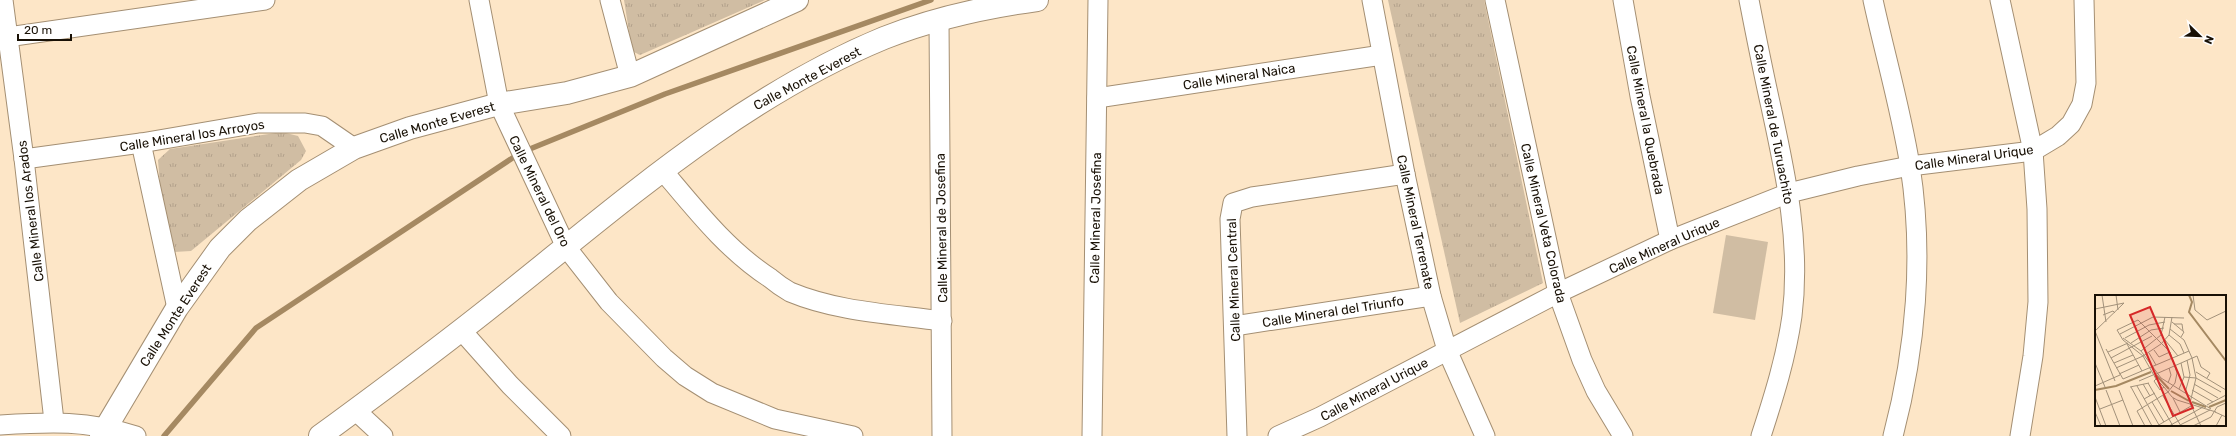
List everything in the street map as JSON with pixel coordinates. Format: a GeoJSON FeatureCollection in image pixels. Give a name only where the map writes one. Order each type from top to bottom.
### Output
{"type":"FeatureCollection","features":[{"type":"Feature","properties":{"kind":"street","name":"Calle Mineral los Arados"},"geometry":{"type":"LineString","coordinates":[[3,0],[3,37],[24,158],[54,421]]}},
{"type":"Feature","properties":{"kind":"street"},"geometry":{"type":"LineString","coordinates":[[3,37],[265,0]]}},
{"type":"Feature","properties":{"kind":"street","name":"Calle Mineral del Oro"},"geometry":{"type":"LineString","coordinates":[[479,0],[499,104],[566,247],[609,302],[664,358],[685,376],[712,393],[774,419],[853,436]]}},
{"type":"Feature","properties":{"kind":"street"},"geometry":{"type":"LineString","coordinates":[[610,0],[630,76]]}},
{"type":"Feature","properties":{"kind":"street","name":"Calle Monte Everest"},"geometry":{"type":"LineString","coordinates":[[104,431],[177,308],[220,248],[248,220],[299,180],[354,148],[410,128],[499,104],[567,93],[630,76],[797,0]]}},
{"type":"Feature","properties":{"kind":"street","name":"Calle Monte Everest"},"geometry":{"type":"LineString","coordinates":[[320,436],[462,331],[663,171],[752,106],[812,72],[885,38],[939,21],[1005,5],[1037,0]]}},
{"type":"Feature","properties":{"kind":"street","name":"Calle Mineral Josefina"},"geometry":{"type":"LineString","coordinates":[[1092,436],[1098,0]]}},
{"type":"Feature","properties":{"kind":"street","name":"Calle Mineral Terrenate"},"geometry":{"type":"LineString","coordinates":[[1372,0],[1395,113],[1405,174],[1431,296],[1447,350],[1485,436]]}},
{"type":"Feature","properties":{"kind":"street","name":"Calle Mineral Veta Colorada"},"geometry":{"type":"LineString","coordinates":[[1495,0],[1558,294],[1584,366],[1596,391],[1623,436]]}},
{"type":"Feature","properties":{"kind":"street","name":"Calle Mineral la Quebrada"},"geometry":{"type":"LineString","coordinates":[[1623,0],[1640,96],[1670,240]]}},
{"type":"Feature","properties":{"kind":"street","name":"Calle Mineral de Turuachito"},"geometry":{"type":"LineString","coordinates":[[1749,0],[1789,193],[1794,271],[1792,315],[1781,375],[1761,436]]}},
{"type":"Feature","properties":{"kind":"street"},"geometry":{"type":"LineString","coordinates":[[1873,0],[1910,166],[1916,230],[1914,328],[1908,373],[1893,436]]}},
{"type":"Feature","properties":{"kind":"street"},"geometry":{"type":"LineString","coordinates":[[2000,0],[2033,151],[2037,209],[2038,302],[2033,356],[2020,436]]}},
{"type":"Feature","properties":{"kind":"street","name":"Calle Mineral Urique"},"geometry":{"type":"LineString","coordinates":[[1278,436],[1320,417],[1447,350],[1558,294],[1670,240],[1789,193],[1858,176],[1910,166],[2033,151],[2058,136],[2071,124],[2082,104],[2086,83],[2084,0]]}},
{"type":"Feature","properties":{"kind":"street","name":"Calle Mineral de Josefina"},"geometry":{"type":"LineString","coordinates":[[939,21],[942,436]]}},
{"type":"Feature","properties":{"kind":"street","name":"Calle Mineral Naica"},"geometry":{"type":"LineString","coordinates":[[1096,98],[1382,55]]}},
{"type":"Feature","properties":{"kind":"street","name":"Calle Mineral los Arroyos"},"geometry":{"type":"LineString","coordinates":[[24,158],[141,143],[258,123],[305,122],[322,126],[354,148]]}},
{"type":"Feature","properties":{"kind":"street"},"geometry":{"type":"LineString","coordinates":[[141,143],[177,308]]}},
{"type":"Feature","properties":{"kind":"street"},"geometry":{"type":"LineString","coordinates":[[663,171],[716,234],[760,272],[789,291],[827,304],[855,310],[942,321]]}},
{"type":"Feature","properties":{"kind":"street","name":"Calle Mineral Central"},"geometry":{"type":"LineString","coordinates":[[1237,436],[1230,219],[1233,203],[1252,197],[1405,174]]}},
{"type":"Feature","properties":{"kind":"street","name":"Calle Mineral del Triunfo"},"geometry":{"type":"LineString","coordinates":[[1234,326],[1431,296]]}},
{"type":"Feature","properties":{"kind":"street"},"geometry":{"type":"LineString","coordinates":[[462,331],[510,385],[561,436]]}},
{"type":"Feature","properties":{"kind":"street"},"geometry":{"type":"LineString","coordinates":[[355,410],[383,436]]}},
{"type":"Feature","properties":{"kind":"street"},"geometry":{"type":"LineString","coordinates":[[0,425],[54,421],[136,436]]}},
{"type":"Feature","properties":{"kind":"green space"},"geometry":{"type":"Polygon","coordinates":[[[624,0],[765,0],[640,55],[632,51],[624,0]]]}},
{"type":"Feature","properties":{"kind":"green space"},"geometry":{"type":"Polygon","coordinates":[[[1388,0],[1484,0],[1543,283],[1460,323],[1388,0]]]}},
{"type":"Feature","properties":{"kind":"green space"},"geometry":{"type":"Polygon","coordinates":[[[282,132],[298,136],[306,151],[301,160],[191,251],[174,252],[164,237],[158,160],[170,149],[282,132]]]}},
{"type":"Feature","properties":{"kind":"green space"},"geometry":{"type":"Polygon","coordinates":[[[1726,235],[1768,242],[1755,320],[1713,313],[1726,235]]]}},
{"type":"Feature","properties":{"kind":"waterway"},"geometry":{"type":"LineString","coordinates":[[164,436],[256,328],[520,153],[665,94],[931,0]]}}]}
